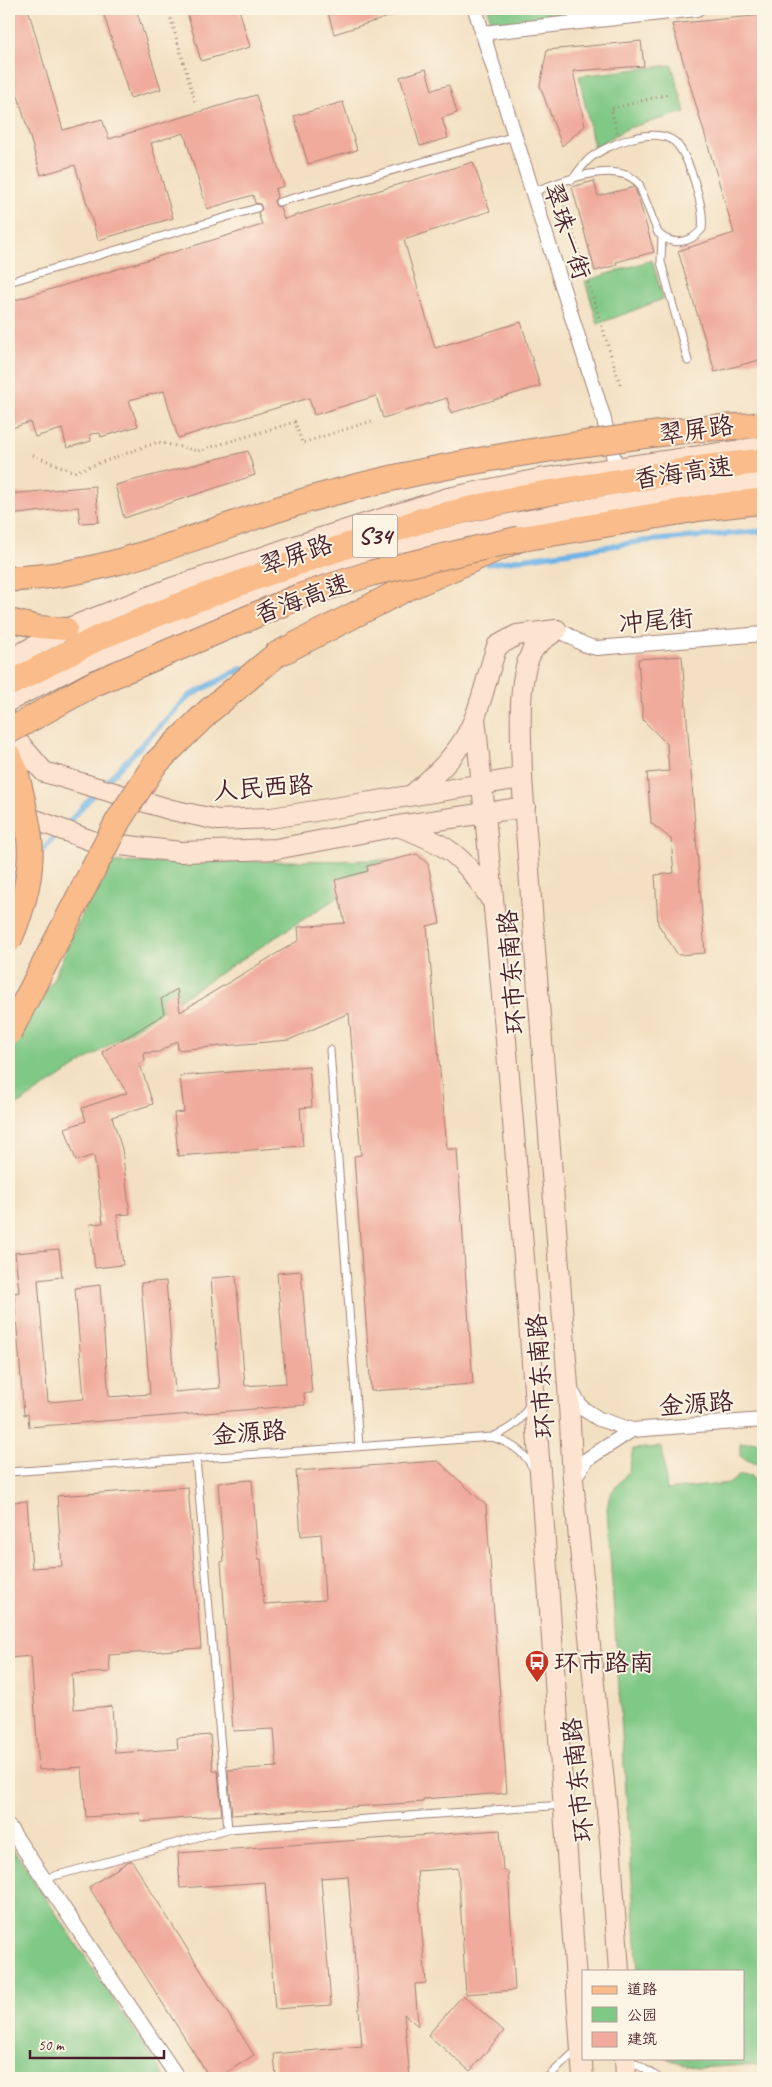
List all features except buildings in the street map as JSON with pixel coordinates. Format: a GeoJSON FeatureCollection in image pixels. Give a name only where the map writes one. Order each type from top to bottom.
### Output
{"type":"FeatureCollection","features":[{"type":"Feature","properties":{"kind":"highway"},"geometry":{"type":"LineString","coordinates":[[9,580],[60,576],[118,564],[331,493],[454,464],[569,445],[696,429],[763,425]]}},
{"type":"Feature","properties":{"kind":"highway","name":"香海高速"},"geometry":{"type":"LineString","coordinates":[[9,684],[100,638],[173,608],[305,559],[423,520],[523,497],[702,468],[763,461]]}},
{"type":"Feature","properties":{"kind":"highway","name":"香海高速"},"geometry":{"type":"LineString","coordinates":[[9,732],[93,684],[298,596],[372,573],[519,539],[702,508],[763,501]]}},
{"type":"Feature","properties":{"kind":"highway"},"geometry":{"type":"LineString","coordinates":[[9,1034],[118,821],[155,764],[210,710],[276,655],[405,589],[519,539]]}},
{"type":"Feature","properties":{"kind":"highway"},"geometry":{"type":"LineString","coordinates":[[9,757],[16,773],[29,835],[29,870],[24,897],[9,940]]}},
{"type":"Feature","properties":{"kind":"main road","name":"翠屏路"},"geometry":{"type":"LineString","coordinates":[[9,660],[66,630],[169,589],[294,546],[448,498],[539,479],[763,447]]}},
{"type":"Feature","properties":{"kind":"main road","name":"翠屏路"},"geometry":{"type":"LineString","coordinates":[[9,701],[82,663],[215,609],[392,550],[514,523],[631,501],[763,481]]}},
{"type":"Feature","properties":{"kind":"main road"},"geometry":{"type":"LineString","coordinates":[[9,620],[66,630]]}},
{"type":"Feature","properties":{"kind":"main road"},"geometry":{"type":"LineString","coordinates":[[410,796],[434,777],[464,740],[475,718],[497,646],[517,635],[557,630]]}},
{"type":"Feature","properties":{"kind":"main road","name":"环市东南路"},"geometry":{"type":"LineString","coordinates":[[557,630],[534,649],[524,668],[522,687],[522,778],[568,1386],[573,1480],[610,1841],[619,1970]]}},
{"type":"Feature","properties":{"kind":"main road","name":"环市东南路"},"geometry":{"type":"LineString","coordinates":[[475,718],[493,903],[533,1384],[583,2078]]}},
{"type":"Feature","properties":{"kind":"main road","name":"人民西路"},"geometry":{"type":"LineString","coordinates":[[9,721],[19,743],[44,772],[172,810],[218,820],[271,818],[522,778]]}},
{"type":"Feature","properties":{"kind":"main road"},"geometry":{"type":"LineString","coordinates":[[9,810],[96,842],[180,852],[276,849],[398,826],[525,807]]}},
{"type":"Feature","properties":{"kind":"main road"},"geometry":{"type":"LineString","coordinates":[[398,826],[425,836],[450,850],[475,873],[493,903]]}},
{"type":"Feature","properties":{"kind":"main road"},"geometry":{"type":"LineString","coordinates":[[626,2060],[626,2078]]}},
{"type":"Feature","properties":{"kind":"street","name":"翠珠一街"},"geometry":{"type":"LineString","coordinates":[[475,9],[603,416],[616,467]]}},
{"type":"Feature","properties":{"kind":"street"},"geometry":{"type":"LineString","coordinates":[[482,33],[697,9]]}},
{"type":"Feature","properties":{"kind":"street","name":"冲尾街"},"geometry":{"type":"LineString","coordinates":[[557,630],[569,635],[576,642],[597,648],[763,634]]}},
{"type":"Feature","properties":{"kind":"street"},"geometry":{"type":"LineString","coordinates":[[568,1386],[582,1408],[599,1419],[632,1430]]}},
{"type":"Feature","properties":{"kind":"street","name":"金源路"},"geometry":{"type":"LineString","coordinates":[[632,1430],[763,1420]]}},
{"type":"Feature","properties":{"kind":"street"},"geometry":{"type":"LineString","coordinates":[[573,1480],[586,1460],[632,1430]]}},
{"type":"Feature","properties":{"kind":"street"},"geometry":{"type":"LineString","coordinates":[[9,1827],[178,2078]]}},
{"type":"Feature","properties":{"kind":"lane"},"geometry":{"type":"LineString","coordinates":[[533,192],[572,180],[583,175],[603,172],[628,175],[639,184],[658,233],[662,237],[671,242],[684,241],[696,236],[702,229],[701,211],[692,174],[686,159],[675,143],[663,135],[648,135],[620,142],[589,159],[572,180]]}},
{"type":"Feature","properties":{"kind":"lane"},"geometry":{"type":"LineString","coordinates":[[279,202],[515,136]]}},
{"type":"Feature","properties":{"kind":"lane"},"geometry":{"type":"LineString","coordinates":[[9,282],[257,208]]}},
{"type":"Feature","properties":{"kind":"lane"},"geometry":{"type":"LineString","coordinates":[[662,237],[660,262],[688,360]]}},
{"type":"Feature","properties":{"kind":"lane"},"geometry":{"type":"LineString","coordinates":[[330,1050],[359,1446]]}},
{"type":"Feature","properties":{"kind":"lane"},"geometry":{"type":"LineString","coordinates":[[492,1437],[512,1427],[521,1419],[528,1408],[533,1384]]}},
{"type":"Feature","properties":{"kind":"lane"},"geometry":{"type":"LineString","coordinates":[[492,1437],[504,1441],[522,1452],[529,1460],[540,1484]]}},
{"type":"Feature","properties":{"kind":"lane","name":"金源路"},"geometry":{"type":"LineString","coordinates":[[9,1472],[492,1437]]}},
{"type":"Feature","properties":{"kind":"lane"},"geometry":{"type":"LineString","coordinates":[[196,1458],[228,1829]]}},
{"type":"Feature","properties":{"kind":"lane"},"geometry":{"type":"LineString","coordinates":[[43,1879],[228,1829],[564,1805]]}},
{"type":"Feature","properties":{"kind":"lane"},"geometry":{"type":"LineString","coordinates":[[547,2078],[581,2047]]}},
{"type":"Feature","properties":{"kind":"lane"},"geometry":{"type":"LineString","coordinates":[[629,2060],[659,2078]]}},
{"type":"Feature","properties":{"kind":"path"},"geometry":{"type":"LineString","coordinates":[[168,9],[196,105]]}},
{"type":"Feature","properties":{"kind":"path"},"geometry":{"type":"LineString","coordinates":[[620,142],[611,109],[668,94]]}},
{"type":"Feature","properties":{"kind":"path"},"geometry":{"type":"LineString","coordinates":[[558,184],[621,388]]}},
{"type":"Feature","properties":{"kind":"path"},"geometry":{"type":"LineString","coordinates":[[33,455],[74,472],[158,442],[198,451],[295,422],[302,443],[372,422]]}},
{"type":"Feature","properties":{"kind":"green space"},"geometry":{"type":"Polygon","coordinates":[[[488,9],[607,9],[606,14],[492,26],[488,9]]]}},
{"type":"Feature","properties":{"kind":"green space"},"geometry":{"type":"Polygon","coordinates":[[[672,65],[685,112],[628,128],[594,147],[579,76],[672,65]]]}},
{"type":"Feature","properties":{"kind":"green space"},"geometry":{"type":"Polygon","coordinates":[[[652,260],[663,299],[598,324],[585,281],[652,260]]]}},
{"type":"Feature","properties":{"kind":"green space"},"geometry":{"type":"Polygon","coordinates":[[[395,860],[9,1110],[9,1039],[52,982],[104,863],[395,860]]]}},
{"type":"Feature","properties":{"kind":"green space"},"geometry":{"type":"Polygon","coordinates":[[[763,1441],[763,1469],[740,1456],[740,1443],[763,1441]]]}},
{"type":"Feature","properties":{"kind":"green space"},"geometry":{"type":"Polygon","coordinates":[[[662,1447],[667,1490],[730,1483],[740,1475],[751,1476],[755,1482],[760,1481],[763,1477],[763,2064],[696,2068],[671,2060],[744,2060],[744,1970],[638,1970],[607,1509],[610,1494],[629,1471],[633,1449],[662,1447]]]}},
{"type":"Feature","properties":{"kind":"green space"},"geometry":{"type":"Polygon","coordinates":[[[9,1843],[166,2078],[9,2078],[9,1843]]]}},
{"type":"Feature","properties":{"kind":"waterway"},"geometry":{"type":"LineString","coordinates":[[488,564],[645,541],[763,531]]}},
{"type":"Feature","properties":{"kind":"waterway"},"geometry":{"type":"LineString","coordinates":[[103,785],[189,696],[243,668]]}},
{"type":"Feature","properties":{"kind":"waterway"},"geometry":{"type":"LineString","coordinates":[[65,826],[96,792]]}},
{"type":"Feature","properties":{"kind":"waterway"},"geometry":{"type":"LineString","coordinates":[[38,855],[59,832]]}},
{"type":"Feature","properties":{"kind":"waterway"},"geometry":{"type":"LineString","coordinates":[[9,879],[22,870]]}},
{"type":"Feature","properties":{"kind":"place","name":"环市路南"},"geometry":{"type":"Point","coordinates":[537,1683]}}]}
